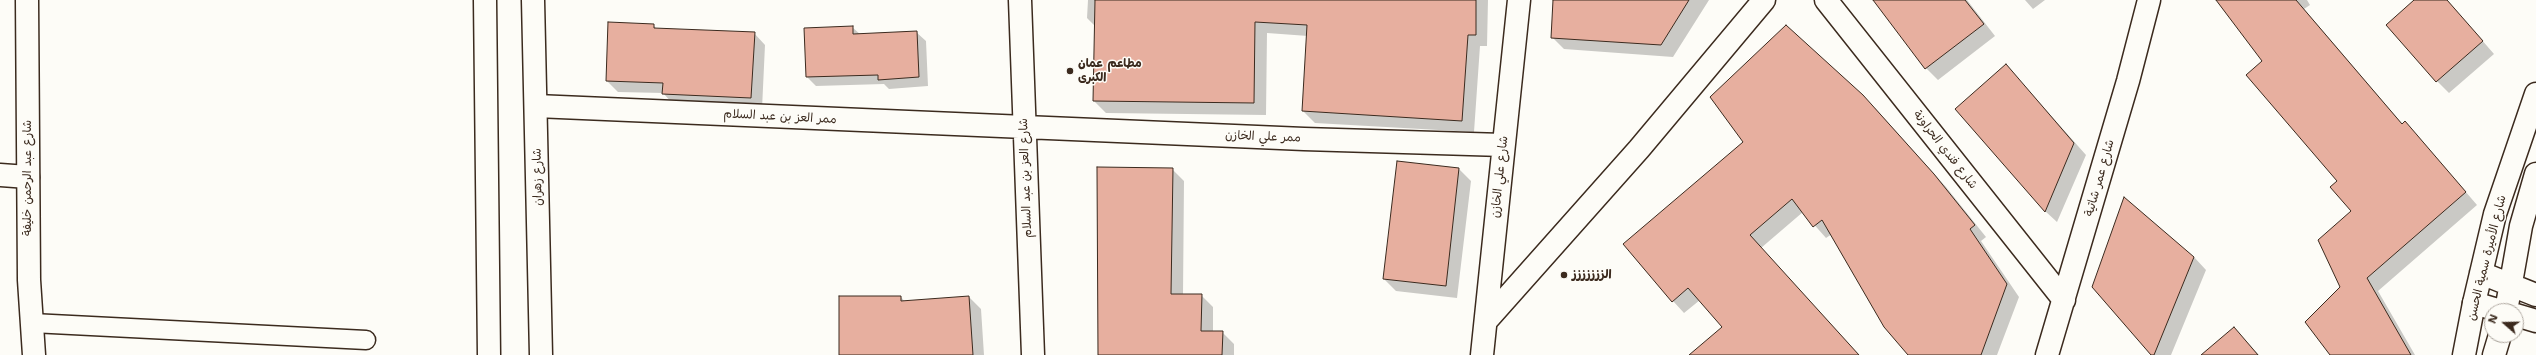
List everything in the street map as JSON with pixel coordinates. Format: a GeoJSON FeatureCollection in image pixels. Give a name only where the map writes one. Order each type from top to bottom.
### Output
{"type":"FeatureCollection","features":[{"type":"Feature","properties":{"kind":"street","name":"شارع عبد الرحمن خليفة"},"geometry":{"type":"LineString","coordinates":[[27,0],[28,177],[34,355]]}},
{"type":"Feature","properties":{"kind":"street"},"geometry":{"type":"LineString","coordinates":[[485,0],[489,355]]}},
{"type":"Feature","properties":{"kind":"street","name":"شارع زهران"},"geometry":{"type":"LineString","coordinates":[[534,0],[541,355]]}},
{"type":"Feature","properties":{"kind":"street","name":"شارع العز بن عبد السلام"},"geometry":{"type":"LineString","coordinates":[[1020,0],[1033,355]]}},
{"type":"Feature","properties":{"kind":"street","name":"شارع علي الخازن"},"geometry":{"type":"LineString","coordinates":[[1482,355],[1519,0]]}},
{"type":"Feature","properties":{"kind":"street"},"geometry":{"type":"LineString","coordinates":[[1486,321],[1639,149],[1764,0]]}},
{"type":"Feature","properties":{"kind":"street","name":"شارع فندي الحراونة"},"geometry":{"type":"LineString","coordinates":[[1826,0],[2064,300]]}},
{"type":"Feature","properties":{"kind":"street","name":"شارع عمر شاتية"},"geometry":{"type":"LineString","coordinates":[[2047,355],[2128,81],[2149,0]]}},
{"type":"Feature","properties":{"kind":"street","name":"شارع الأميرة سمية الحسن"},"geometry":{"type":"LineString","coordinates":[[2464,355],[2474,303],[2495,214],[2536,94]]}},
{"type":"Feature","properties":{"kind":"street","name":"ممر العز بن عبد السلام"},"geometry":{"type":"LineString","coordinates":[[536,106],[1024,127]]}},
{"type":"Feature","properties":{"kind":"street","name":"ممر علي الخازن"},"geometry":{"type":"LineString","coordinates":[[1024,127],[1503,144]]}},
{"type":"Feature","properties":{"kind":"street"},"geometry":{"type":"LineString","coordinates":[[2508,303],[2521,226],[2536,174]]}},
{"type":"Feature","properties":{"kind":"street"},"geometry":{"type":"LineString","coordinates":[[0,175],[28,177]]}},
{"type":"Feature","properties":{"kind":"street"},"geometry":{"type":"LineString","coordinates":[[2481,273],[2536,294]]}},
{"type":"Feature","properties":{"kind":"street"},"geometry":{"type":"LineString","coordinates":[[2474,303],[2484,306]]}},
{"type":"Feature","properties":{"kind":"street"},"geometry":{"type":"LineString","coordinates":[[2524,317],[2536,321]]}},
{"type":"Feature","properties":{"kind":"street"},"geometry":{"type":"LineString","coordinates":[[2494,355],[2498,343]]}},
{"type":"Feature","properties":{"kind":"lane"},"geometry":{"type":"LineString","coordinates":[[32,323],[366,340]]}},
{"type":"Feature","properties":{"kind":"building"},"geometry":{"type":"Polygon","coordinates":[[[1095,0],[1476,0],[1476,35],[1468,35],[1462,121],[1302,111],[1307,25],[1255,22],[1254,103],[1093,101],[1095,0]]]}},
{"type":"Feature","properties":{"kind":"building"},"geometry":{"type":"Polygon","coordinates":[[[1553,0],[1689,0],[1661,45],[1551,38],[1553,0]]]}},
{"type":"Feature","properties":{"kind":"building"},"geometry":{"type":"Polygon","coordinates":[[[1873,0],[1965,0],[1984,24],[1925,69],[1873,0]]]}},
{"type":"Feature","properties":{"kind":"building"},"geometry":{"type":"Polygon","coordinates":[[[2216,0],[2296,0],[2402,124],[2405,121],[2466,192],[2367,278],[2411,355],[2330,355],[2305,322],[2340,287],[2318,240],[2351,211],[2330,187],[2337,181],[2246,75],[2262,61],[2216,0]]]}},
{"type":"Feature","properties":{"kind":"building"},"geometry":{"type":"Polygon","coordinates":[[[2414,0],[2447,0],[2483,41],[2436,82],[2386,25],[2414,0]]]}},
{"type":"Feature","properties":{"kind":"building"},"geometry":{"type":"Polygon","coordinates":[[[608,22],[654,24],[654,28],[755,32],[751,98],[662,94],[663,83],[606,81],[608,22]]]}},
{"type":"Feature","properties":{"kind":"building"},"geometry":{"type":"Polygon","coordinates":[[[1786,25],[1863,95],[1934,174],[1975,225],[1970,229],[2007,284],[1981,355],[1908,355],[1884,327],[1822,220],[1813,227],[1792,199],[1750,235],[1859,355],[1689,355],[1722,327],[1688,288],[1672,302],[1623,244],[1743,142],[1710,97],[1786,25]]]}},
{"type":"Feature","properties":{"kind":"building"},"geometry":{"type":"Polygon","coordinates":[[[853,26],[853,34],[917,31],[919,77],[878,80],[878,75],[806,77],[804,28],[853,26]]]}},
{"type":"Feature","properties":{"kind":"building"},"geometry":{"type":"Polygon","coordinates":[[[2006,64],[2074,143],[2045,212],[1955,109],[2006,64]]]}},
{"type":"Feature","properties":{"kind":"building"},"geometry":{"type":"Polygon","coordinates":[[[1397,161],[1459,168],[1446,286],[1383,279],[1397,161]]]}},
{"type":"Feature","properties":{"kind":"building"},"geometry":{"type":"Polygon","coordinates":[[[1097,167],[1173,168],[1171,294],[1202,294],[1201,331],[1223,331],[1222,355],[1098,355],[1097,167]]]}},
{"type":"Feature","properties":{"kind":"building"},"geometry":{"type":"Polygon","coordinates":[[[2124,197],[2194,257],[2154,355],[2151,355],[2092,287],[2124,197]]]}},
{"type":"Feature","properties":{"kind":"building"},"geometry":{"type":"Polygon","coordinates":[[[839,296],[901,296],[901,301],[969,296],[973,355],[839,355],[839,296]]]}},
{"type":"Feature","properties":{"kind":"building"},"geometry":{"type":"Polygon","coordinates":[[[2234,327],[2258,355],[2201,355],[2234,327]]]}},
{"type":"Feature","properties":{"kind":"place","name":"مطاعم عمان الكبرى"},"geometry":{"type":"Point","coordinates":[1070,71]}},
{"type":"Feature","properties":{"kind":"place","name":"الززززززز"},"geometry":{"type":"Point","coordinates":[1564,275]}}]}
